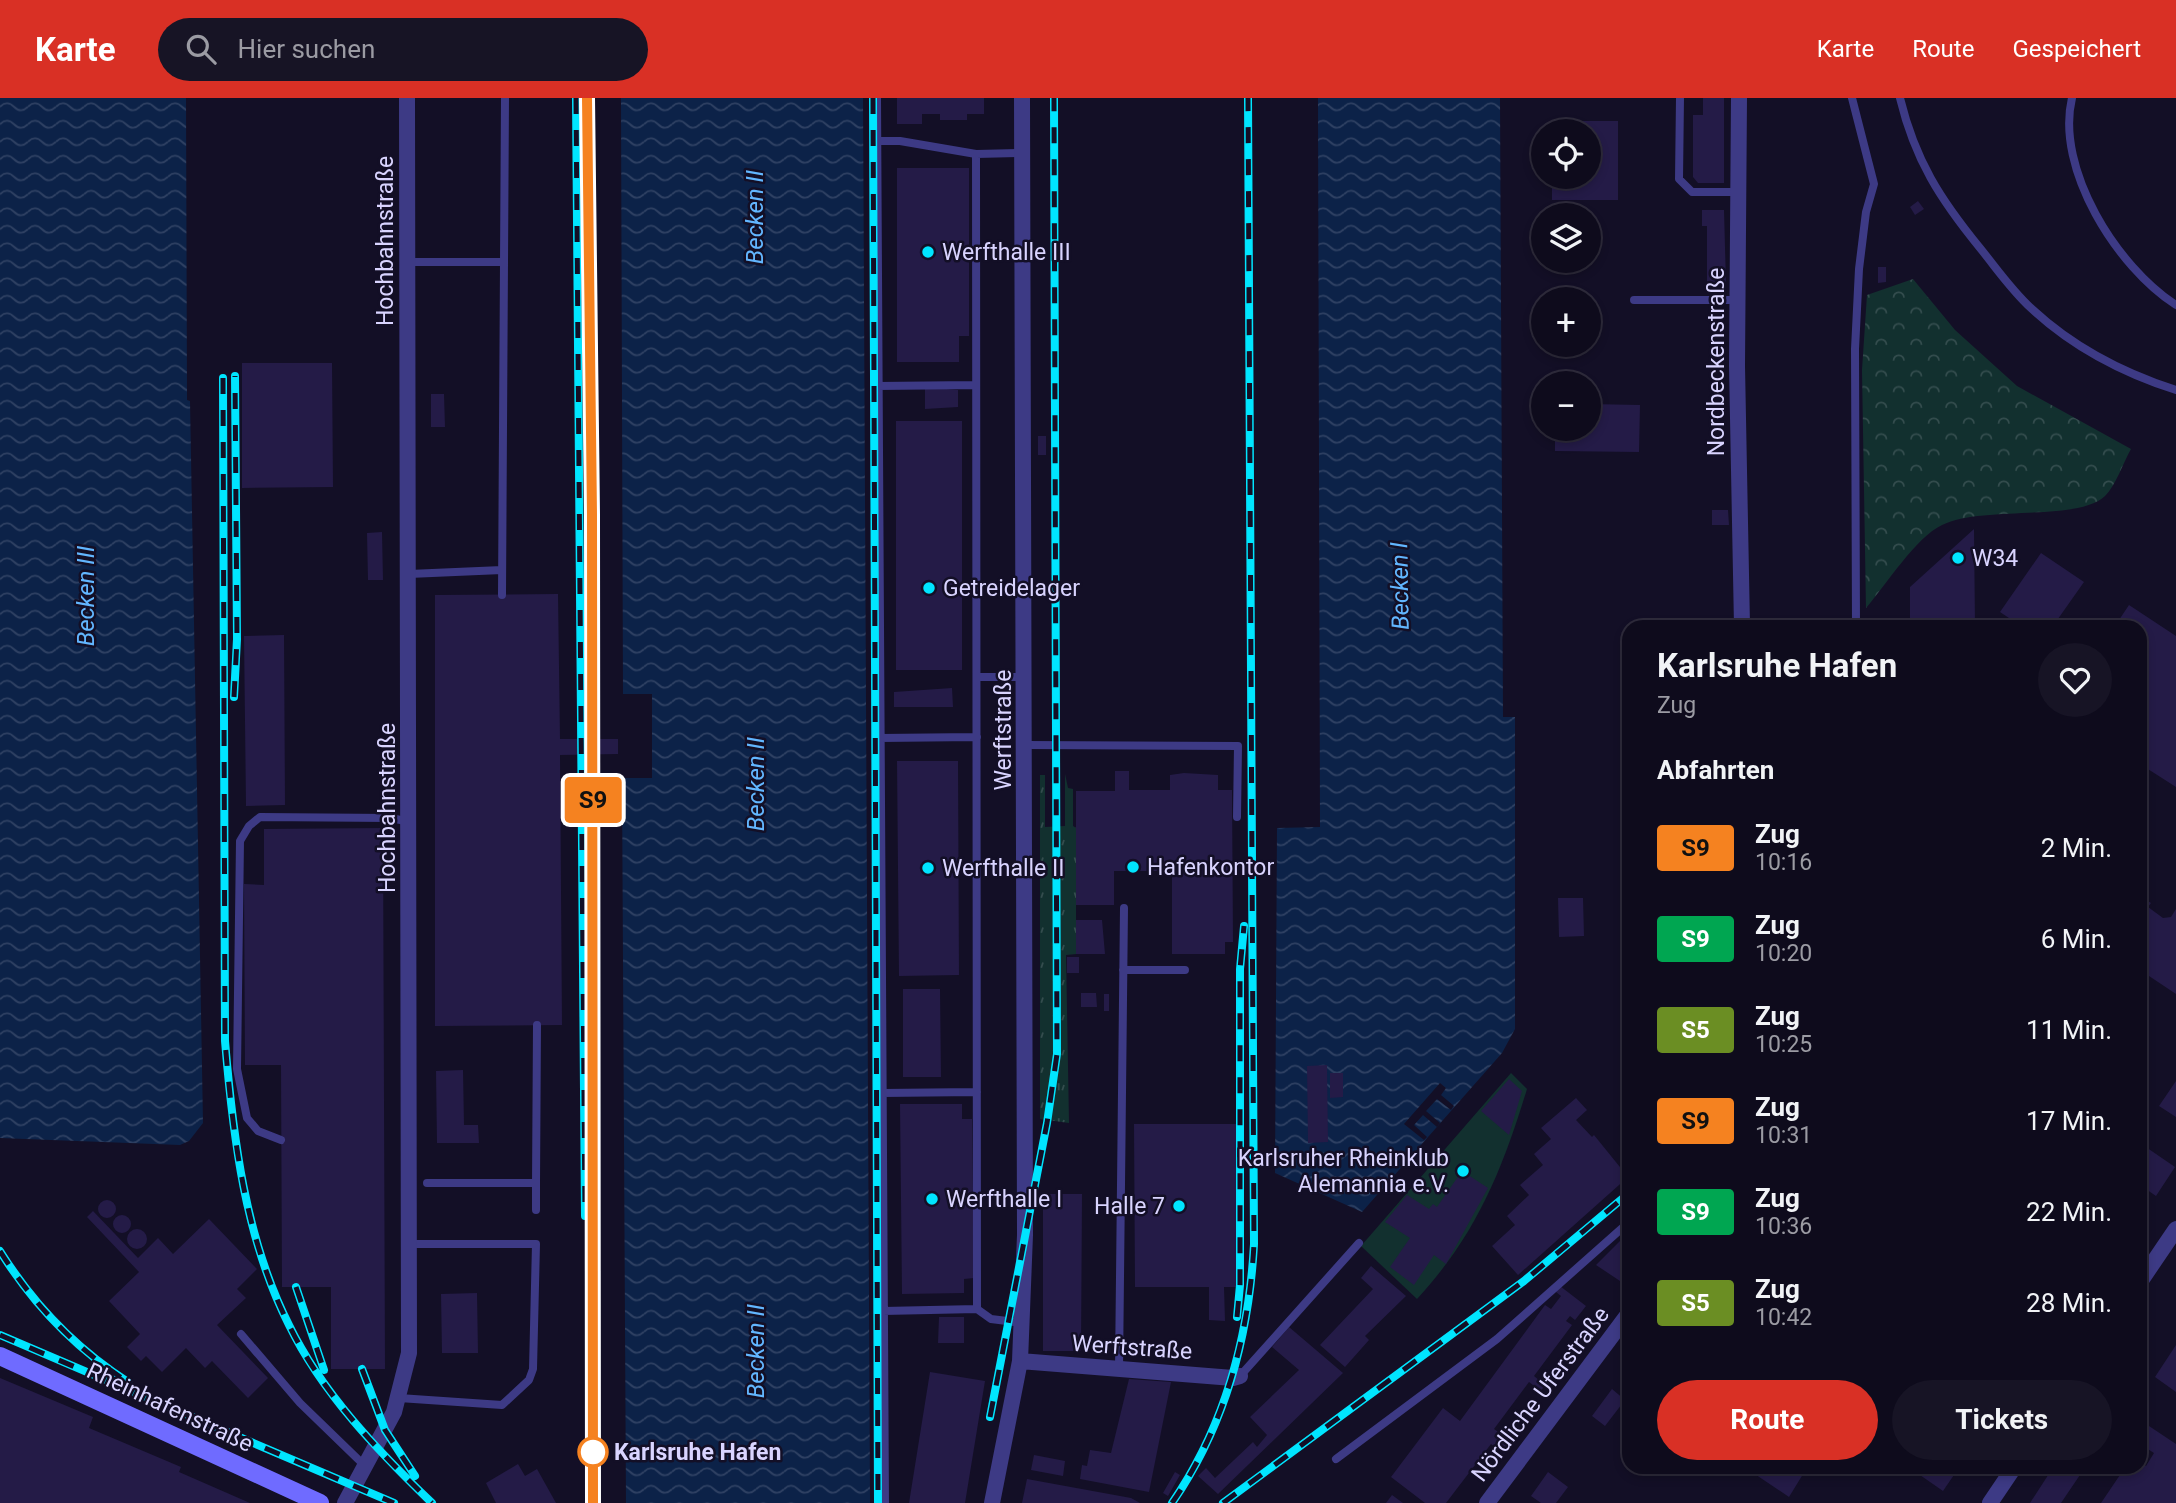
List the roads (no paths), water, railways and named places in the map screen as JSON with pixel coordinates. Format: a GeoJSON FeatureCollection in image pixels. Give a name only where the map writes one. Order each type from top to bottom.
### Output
{"type":"FeatureCollection","features":[{"type":"Feature","properties":{"kind":"main road","name":"Rheinhafenstraße"},"geometry":{"type":"LineString","coordinates":[[0,1356],[320,1503]]}},
{"type":"Feature","properties":{"kind":"street","name":"Hochbahnstraße"},"geometry":{"type":"LineString","coordinates":[[345,1503],[400,1398],[409,1353],[407,98]]}},
{"type":"Feature","properties":{"kind":"street","name":"Werftstraße"},"geometry":{"type":"LineString","coordinates":[[992,1503],[1020,1361],[1023,1323],[1027,1131],[1022,98]]}},
{"type":"Feature","properties":{"kind":"street","name":"Nordbeckenstraße"},"geometry":{"type":"LineString","coordinates":[[1739,98],[1738,300],[1742,620]]}},
{"type":"Feature","properties":{"kind":"street"},"geometry":{"type":"LineString","coordinates":[[2147,1272],[2176,1229]]}},
{"type":"Feature","properties":{"kind":"street","name":"Nördliche Uferstraße"},"geometry":{"type":"LineString","coordinates":[[1487,1503],[1622,1322]]}},
{"type":"Feature","properties":{"kind":"street","name":"Werftstraße"},"geometry":{"type":"LineString","coordinates":[[1020,1361],[1240,1376]]}},
{"type":"Feature","properties":{"kind":"street"},"geometry":{"type":"LineString","coordinates":[[1990,1503],[2010,1474]]}},
{"type":"Feature","properties":{"kind":"lane"},"geometry":{"type":"LineString","coordinates":[[502,595],[505,98]]}},
{"type":"Feature","properties":{"kind":"lane"},"geometry":{"type":"LineString","coordinates":[[877,98],[885,1503]]}},
{"type":"Feature","properties":{"kind":"lane"},"geometry":{"type":"LineString","coordinates":[[1680,98],[1679,179],[1692,192],[1738,192]]}},
{"type":"Feature","properties":{"kind":"lane"},"geometry":{"type":"LineString","coordinates":[[1852,98],[1874,184],[1866,212],[1855,336],[1856,620]]}},
{"type":"Feature","properties":{"kind":"lane"},"geometry":{"type":"LineString","coordinates":[[1900,98],[1920,158],[1948,211],[2017,294],[2055,328],[2090,353],[2176,390]]}},
{"type":"Feature","properties":{"kind":"lane"},"geometry":{"type":"LineString","coordinates":[[2072,98],[2069,111],[2070,141],[2090,205],[2136,270],[2176,305]]}},
{"type":"Feature","properties":{"kind":"lane"},"geometry":{"type":"LineString","coordinates":[[877,141],[900,141],[976,154],[1023,153]]}},
{"type":"Feature","properties":{"kind":"lane"},"geometry":{"type":"LineString","coordinates":[[976,154],[977,1310]]}},
{"type":"Feature","properties":{"kind":"lane"},"geometry":{"type":"LineString","coordinates":[[407,262],[504,262]]}},
{"type":"Feature","properties":{"kind":"lane"},"geometry":{"type":"LineString","coordinates":[[1634,300],[1738,300]]}},
{"type":"Feature","properties":{"kind":"lane"},"geometry":{"type":"LineString","coordinates":[[877,386],[975,385]]}},
{"type":"Feature","properties":{"kind":"lane"},"geometry":{"type":"LineString","coordinates":[[409,574],[502,570]]}},
{"type":"Feature","properties":{"kind":"lane"},"geometry":{"type":"LineString","coordinates":[[977,677],[1026,677]]}},
{"type":"Feature","properties":{"kind":"lane"},"geometry":{"type":"LineString","coordinates":[[880,738],[977,737]]}},
{"type":"Feature","properties":{"kind":"lane"},"geometry":{"type":"LineString","coordinates":[[1026,745],[1238,746],[1237,817]]}},
{"type":"Feature","properties":{"kind":"lane"},"geometry":{"type":"LineString","coordinates":[[281,1140],[258,1131],[247,1118],[237,1069],[240,841],[249,826],[260,817],[391,818],[410,822]]}},
{"type":"Feature","properties":{"kind":"lane"},"geometry":{"type":"LineString","coordinates":[[1119,1369],[1124,908]]}},
{"type":"Feature","properties":{"kind":"lane"},"geometry":{"type":"LineString","coordinates":[[1123,970],[1185,970]]}},
{"type":"Feature","properties":{"kind":"lane"},"geometry":{"type":"LineString","coordinates":[[536,1210],[537,1025]]}},
{"type":"Feature","properties":{"kind":"lane"},"geometry":{"type":"LineString","coordinates":[[882,1093],[977,1092]]}},
{"type":"Feature","properties":{"kind":"lane"},"geometry":{"type":"LineString","coordinates":[[427,1184],[536,1183]]}},
{"type":"Feature","properties":{"kind":"lane"},"geometry":{"type":"LineString","coordinates":[[1336,1459],[1497,1339],[1622,1228]]}},
{"type":"Feature","properties":{"kind":"lane"},"geometry":{"type":"LineString","coordinates":[[1240,1376],[1359,1243]]}},
{"type":"Feature","properties":{"kind":"lane"},"geometry":{"type":"LineString","coordinates":[[400,1398],[502,1405],[529,1380],[533,1369],[536,1244],[410,1244]]}},
{"type":"Feature","properties":{"kind":"lane"},"geometry":{"type":"LineString","coordinates":[[883,1311],[977,1310],[991,1320],[1023,1323]]}},
{"type":"Feature","properties":{"kind":"lane"},"geometry":{"type":"LineString","coordinates":[[241,1334],[300,1403],[365,1466]]}},
{"type":"Feature","properties":{"kind":"water","name":"Becken III"},"geometry":{"type":"Polygon","coordinates":[[[0,98],[186,98],[187,400],[190,401],[203,1123],[189,1141],[180,1145],[0,1138],[0,98]]]}},
{"type":"Feature","properties":{"kind":"water","name":"Becken II"},"geometry":{"type":"Polygon","coordinates":[[[621,98],[863,98],[870,1503],[626,1503],[622,778],[652,778],[652,694],[623,694],[621,98]]]}},
{"type":"Feature","properties":{"kind":"water","name":"Becken I"},"geometry":{"type":"Polygon","coordinates":[[[1318,98],[1500,98],[1503,717],[1515,717],[1515,1029],[1502,1053],[1362,1212],[1275,1173],[1277,828],[1320,827],[1318,98]]]}},
{"type":"Feature","properties":{"kind":"railway"},"geometry":{"type":"LineString","coordinates":[[576,98],[585,1216]]}},
{"type":"Feature","properties":{"kind":"railway"},"geometry":{"type":"LineString","coordinates":[[587,98],[591,514],[593,1503]]}},
{"type":"Feature","properties":{"kind":"railway"},"geometry":{"type":"LineString","coordinates":[[873,98],[878,1503]]}},
{"type":"Feature","properties":{"kind":"railway"},"geometry":{"type":"LineString","coordinates":[[990,1417],[1047,1123],[1057,1054],[1054,98]]}},
{"type":"Feature","properties":{"kind":"railway"},"geometry":{"type":"LineString","coordinates":[[1172,1503],[1191,1474],[1206,1443],[1231,1379],[1247,1312],[1254,1244],[1248,98]]}},
{"type":"Feature","properties":{"kind":"railway"},"geometry":{"type":"LineString","coordinates":[[234,697],[237,639],[235,376]]}},
{"type":"Feature","properties":{"kind":"railway"},"geometry":{"type":"LineString","coordinates":[[223,378],[225,1041],[237,1150],[262,1257],[274,1292],[302,1350],[353,1420],[432,1503]]}},
{"type":"Feature","properties":{"kind":"railway"},"geometry":{"type":"LineString","coordinates":[[1237,1317],[1240,1285],[1240,969],[1244,926]]}},
{"type":"Feature","properties":{"kind":"railway"},"geometry":{"type":"LineString","coordinates":[[1223,1503],[1524,1281],[1622,1199]]}},
{"type":"Feature","properties":{"kind":"railway"},"geometry":{"type":"LineString","coordinates":[[0,1251],[26,1289],[56,1324],[90,1355],[128,1382]]}},
{"type":"Feature","properties":{"kind":"railway"},"geometry":{"type":"LineString","coordinates":[[296,1287],[324,1370]]}},
{"type":"Feature","properties":{"kind":"railway"},"geometry":{"type":"LineString","coordinates":[[0,1335],[394,1503]]}},
{"type":"Feature","properties":{"kind":"railway"},"geometry":{"type":"LineString","coordinates":[[362,1369],[385,1430],[415,1476]]}},
{"type":"Feature","properties":{"kind":"train","name":"S9"},"geometry":{"type":"LineString","coordinates":[[587,98],[592,514],[595,1324],[593,1503]]}},
{"type":"Feature","properties":{"kind":"place","name":"Werfthalle III"},"geometry":{"type":"Point","coordinates":[928,252]}},
{"type":"Feature","properties":{"kind":"place","name":"W34"},"geometry":{"type":"Point","coordinates":[1958,558]}},
{"type":"Feature","properties":{"kind":"place","name":"Getreidelager"},"geometry":{"type":"Point","coordinates":[929,588]}},
{"type":"Feature","properties":{"kind":"place","name":"Hafenkontor"},"geometry":{"type":"Point","coordinates":[1133,867]}},
{"type":"Feature","properties":{"kind":"place","name":"Werfthalle II"},"geometry":{"type":"Point","coordinates":[928,868]}},
{"type":"Feature","properties":{"kind":"place","name":"Karlsruher Rheinklub Alemannia e.V."},"geometry":{"type":"Point","coordinates":[1463,1171]}},
{"type":"Feature","properties":{"kind":"place","name":"Werfthalle I"},"geometry":{"type":"Point","coordinates":[932,1199]}},
{"type":"Feature","properties":{"kind":"place","name":"Halle 7"},"geometry":{"type":"Point","coordinates":[1179,1206]}},
{"type":"Feature","properties":{"kind":"place","name":"Karlsruhe Hafen"},"geometry":{"type":"Point","coordinates":[593,1452]}}]}
